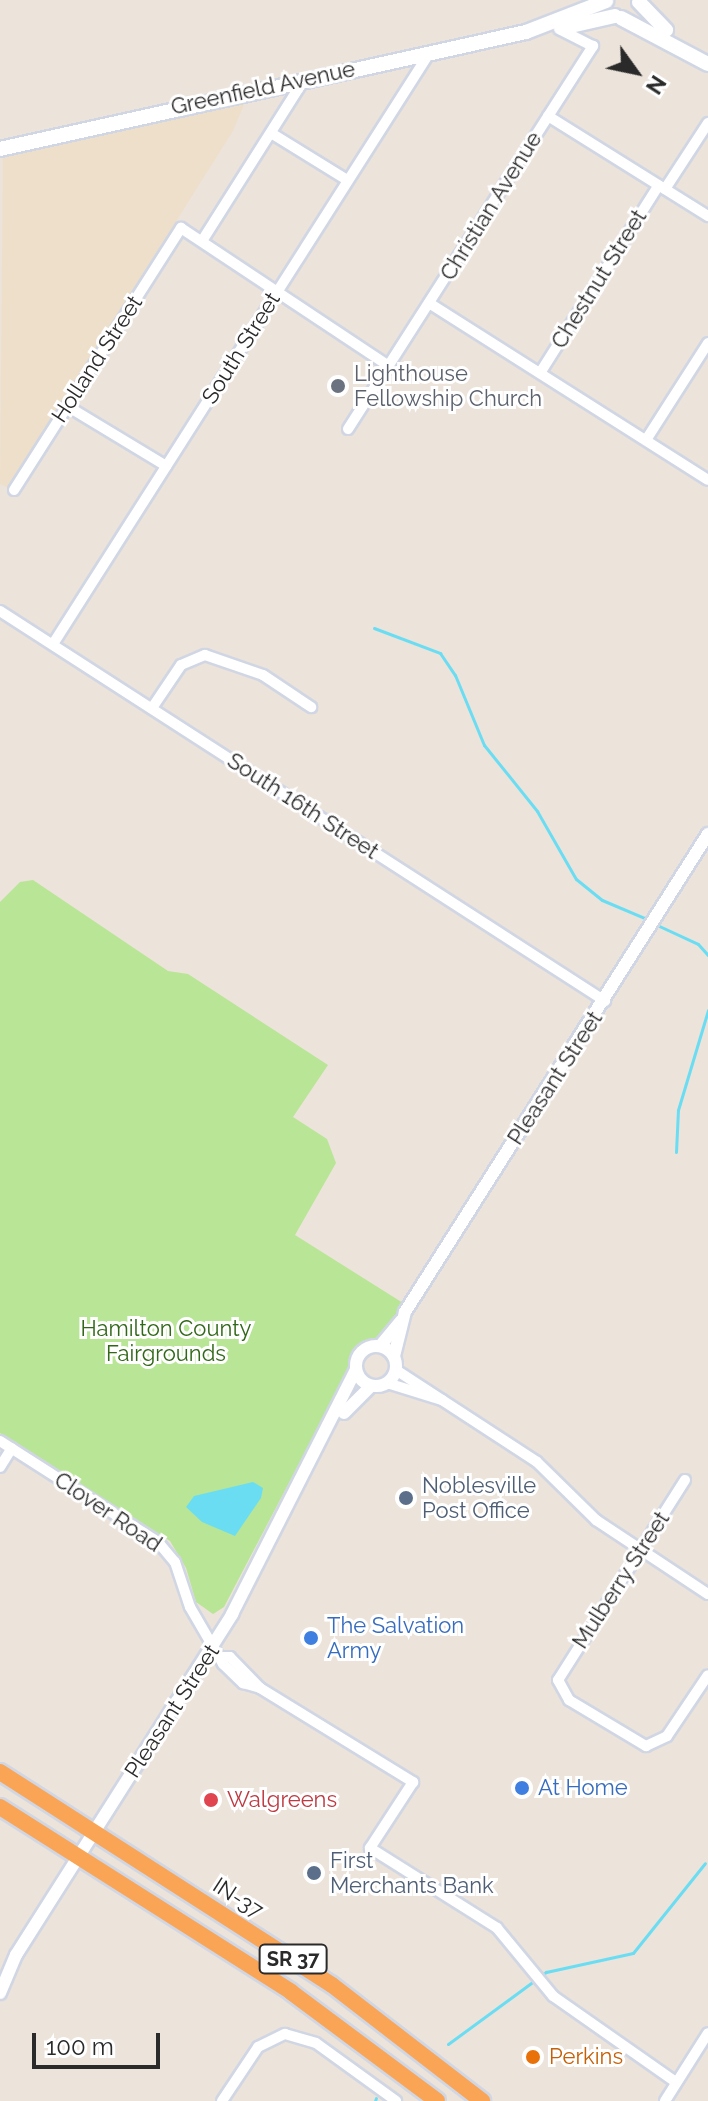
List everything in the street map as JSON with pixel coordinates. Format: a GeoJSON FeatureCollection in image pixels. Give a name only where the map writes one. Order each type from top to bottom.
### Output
{"type":"FeatureCollection","features":[{"type":"Feature","properties":{"kind":"highway","name":"IN-37"},"geometry":{"type":"LineString","coordinates":[[0,1772],[332,1985],[482,2101]]}},
{"type":"Feature","properties":{"kind":"highway","name":"SR 37"},"geometry":{"type":"LineString","coordinates":[[0,1807],[317,2010],[437,2101]]}},
{"type":"Feature","properties":{"kind":"main road","name":"Greenfield Avenue"},"geometry":{"type":"LineString","coordinates":[[0,149],[304,79],[526,32],[559,29],[606,0]]}},
{"type":"Feature","properties":{"kind":"main road"},"geometry":{"type":"LineString","coordinates":[[606,0],[618,17],[708,64]]}},
{"type":"Feature","properties":{"kind":"main road"},"geometry":{"type":"LineString","coordinates":[[618,17],[635,12],[639,1]]}},
{"type":"Feature","properties":{"kind":"main road"},"geometry":{"type":"LineString","coordinates":[[639,1],[650,19],[708,57]]}},
{"type":"Feature","properties":{"kind":"main road","name":"Greenfield Avenue"},"geometry":{"type":"LineString","coordinates":[[526,32],[588,11],[618,17]]}},
{"type":"Feature","properties":{"kind":"street"},"geometry":{"type":"LineString","coordinates":[[588,11],[593,46]]}},
{"type":"Feature","properties":{"kind":"street"},"geometry":{"type":"LineString","coordinates":[[559,29],[593,46]]}},
{"type":"Feature","properties":{"kind":"street","name":"Christian Avenue"},"geometry":{"type":"LineString","coordinates":[[348,429],[593,46]]}},
{"type":"Feature","properties":{"kind":"street","name":"South Street"},"geometry":{"type":"LineString","coordinates":[[53,644],[430,52]]}},
{"type":"Feature","properties":{"kind":"street"},"geometry":{"type":"LineString","coordinates":[[304,79],[202,241],[387,365]]}},
{"type":"Feature","properties":{"kind":"street"},"geometry":{"type":"LineString","coordinates":[[548,116],[708,216]]}},
{"type":"Feature","properties":{"kind":"street","name":"Chestnut Street"},"geometry":{"type":"LineString","coordinates":[[540,373],[662,187],[708,123]]}},
{"type":"Feature","properties":{"kind":"street"},"geometry":{"type":"LineString","coordinates":[[271,133],[347,180]]}},
{"type":"Feature","properties":{"kind":"street","name":"Holland Street"},"geometry":{"type":"LineString","coordinates":[[14,490],[181,228],[202,241]]}},
{"type":"Feature","properties":{"kind":"street"},"geometry":{"type":"LineString","coordinates":[[429,303],[708,480]]}},
{"type":"Feature","properties":{"kind":"street"},"geometry":{"type":"LineString","coordinates":[[646,440],[706,350]]}},
{"type":"Feature","properties":{"kind":"street"},"geometry":{"type":"LineString","coordinates":[[67,406],[166,466]]}},
{"type":"Feature","properties":{"kind":"street","name":"South 16th Street"},"geometry":{"type":"LineString","coordinates":[[0,611],[605,1001]]}},
{"type":"Feature","properties":{"kind":"street"},"geometry":{"type":"LineString","coordinates":[[152,708],[181,665],[205,655],[263,675],[311,707]]}},
{"type":"Feature","properties":{"kind":"street","name":"Pleasant Street"},"geometry":{"type":"LineString","coordinates":[[380,1346],[401,1321],[708,834]]}},
{"type":"Feature","properties":{"kind":"street","name":"Pleasant Street"},"geometry":{"type":"LineString","coordinates":[[394,1356],[401,1321]]}},
{"type":"Feature","properties":{"kind":"street"},"geometry":{"type":"LineString","coordinates":[[387,1383],[396,1370],[394,1356],[380,1346],[362,1351],[356,1370],[371,1386],[387,1383],[442,1400]]}},
{"type":"Feature","properties":{"kind":"street","name":"Pleasant Street"},"geometry":{"type":"LineString","coordinates":[[0,1993],[3,1972],[213,1647],[322,1443],[356,1370]]}},
{"type":"Feature","properties":{"kind":"street"},"geometry":{"type":"LineString","coordinates":[[396,1370],[549,1470],[596,1520],[708,1594]]}},
{"type":"Feature","properties":{"kind":"street","name":"Pleasant Street"},"geometry":{"type":"LineString","coordinates":[[322,1443],[354,1398],[371,1386]]}},
{"type":"Feature","properties":{"kind":"street","name":"Clover Road"},"geometry":{"type":"LineString","coordinates":[[0,1441],[165,1548],[213,1647],[238,1679],[274,1692],[413,1782],[370,1848],[497,1928],[543,1985],[676,2082]]}},
{"type":"Feature","properties":{"kind":"street"},"geometry":{"type":"LineString","coordinates":[[0,1467],[12,1448]]}},
{"type":"Feature","properties":{"kind":"street","name":"Mulberry Street"},"geometry":{"type":"LineString","coordinates":[[685,1480],[558,1680],[569,1700],[642,1745],[667,1736],[708,1675]]}},
{"type":"Feature","properties":{"kind":"street"},"geometry":{"type":"LineString","coordinates":[[665,2101],[708,2033]]}},
{"type":"Feature","properties":{"kind":"street"},"geometry":{"type":"LineString","coordinates":[[222,2101],[258,2047],[285,2034],[316,2043],[396,2101]]}},
{"type":"Feature","properties":{"kind":"shaded area"},"geometry":{"type":"Polygon","coordinates":[[[246,100],[233,131],[8,488],[0,484],[3,155],[246,100]]]}},
{"type":"Feature","properties":{"kind":"green space","name":"Hamilton County Fairgrounds"},"geometry":{"type":"Polygon","coordinates":[[[33,880],[168,971],[188,974],[328,1065],[293,1117],[327,1139],[336,1163],[295,1235],[403,1303],[382,1337],[358,1351],[224,1607],[213,1614],[196,1602],[186,1568],[170,1541],[0,1433],[0,902],[20,882],[33,880]]]}},
{"type":"Feature","properties":{"kind":"water"},"geometry":{"type":"Polygon","coordinates":[[[253,1482],[263,1488],[261,1498],[235,1536],[202,1522],[186,1507],[194,1496],[253,1482]]]}},
{"type":"Feature","properties":{"kind":"waterway"},"geometry":{"type":"LineString","coordinates":[[374,628],[440,653],[455,675],[484,745],[537,811],[576,879],[602,900],[647,919]]}},
{"type":"Feature","properties":{"kind":"waterway"},"geometry":{"type":"LineString","coordinates":[[657,925],[698,944],[708,955]]}},
{"type":"Feature","properties":{"kind":"waterway"},"geometry":{"type":"LineString","coordinates":[[676,1152],[678,1110],[708,1010]]}},
{"type":"Feature","properties":{"kind":"waterway"},"geometry":{"type":"LineString","coordinates":[[448,2044],[546,1972],[633,1953],[705,1863]]}},
{"type":"Feature","properties":{"kind":"place","name":"Lighthouse Fellowship Church"},"geometry":{"type":"Point","coordinates":[338,386]}},
{"type":"Feature","properties":{"kind":"place","name":"Noblesville Post Office"},"geometry":{"type":"Point","coordinates":[406,1498]}},
{"type":"Feature","properties":{"kind":"place","name":"The Salvation Army"},"geometry":{"type":"Point","coordinates":[311,1638]}},
{"type":"Feature","properties":{"kind":"place","name":"At Home"},"geometry":{"type":"Point","coordinates":[522,1788]}},
{"type":"Feature","properties":{"kind":"place","name":"Walgreens"},"geometry":{"type":"Point","coordinates":[211,1800]}},
{"type":"Feature","properties":{"kind":"place","name":"First Merchants Bank"},"geometry":{"type":"Point","coordinates":[314,1873]}},
{"type":"Feature","properties":{"kind":"place","name":"Perkins"},"geometry":{"type":"Point","coordinates":[533,2057]}}]}
